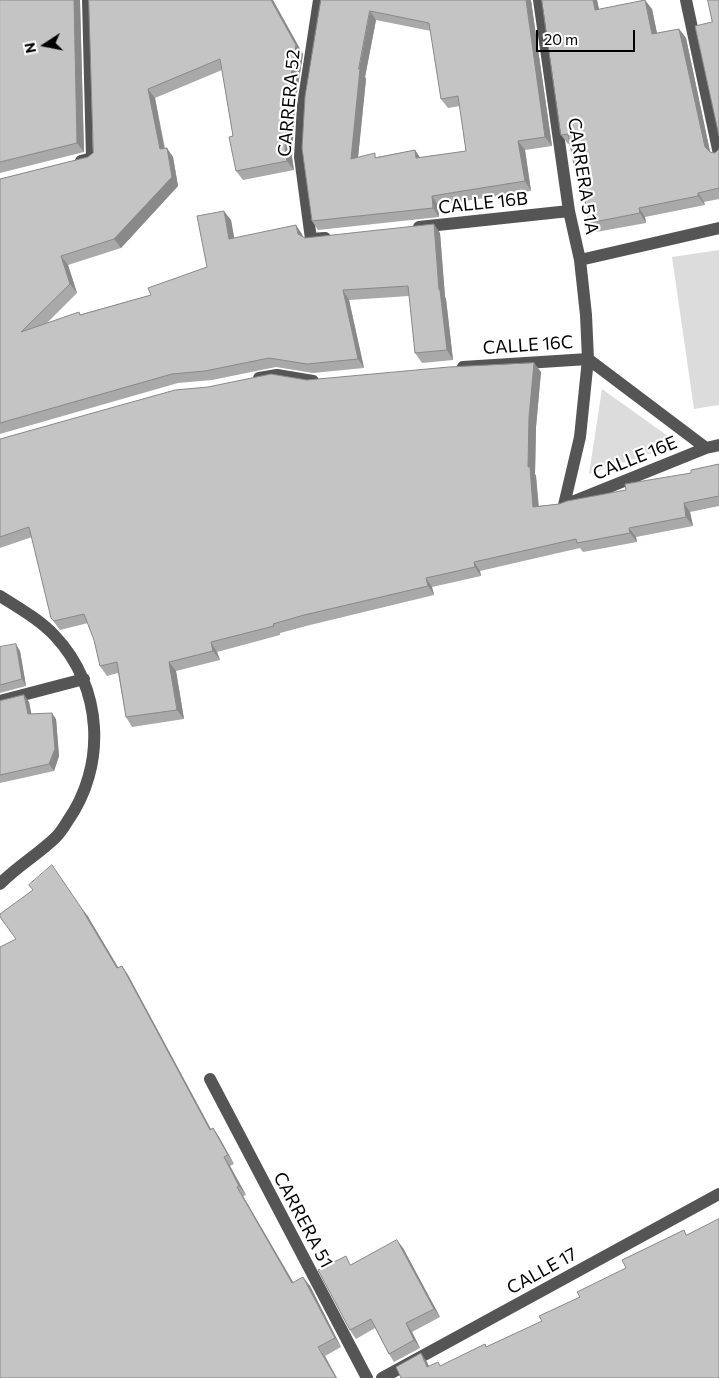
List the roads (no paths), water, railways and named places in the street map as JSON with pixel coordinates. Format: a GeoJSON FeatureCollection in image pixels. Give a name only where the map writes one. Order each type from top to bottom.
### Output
{"type":"FeatureCollection","features":[{"type":"Feature","properties":{"kind":"street"},"geometry":{"type":"LineString","coordinates":[[65,165],[92,158],[88,0]]}},
{"type":"Feature","properties":{"kind":"street","name":"CARRERA 52"},"geometry":{"type":"LineString","coordinates":[[319,0],[303,105],[300,157],[311,239],[341,236]]}},
{"type":"Feature","properties":{"kind":"street","name":"CARRERA 51A"},"geometry":{"type":"LineString","coordinates":[[539,0],[570,211],[580,260],[586,315],[588,359],[580,437],[564,505]]}},
{"type":"Feature","properties":{"kind":"street"},"geometry":{"type":"LineString","coordinates":[[686,0],[719,154]]}},
{"type":"Feature","properties":{"kind":"street","name":"CALLE 16B"},"geometry":{"type":"LineString","coordinates":[[411,228],[570,211]]}},
{"type":"Feature","properties":{"kind":"street"},"geometry":{"type":"LineString","coordinates":[[580,260],[719,228]]}},
{"type":"Feature","properties":{"kind":"street"},"geometry":{"type":"LineString","coordinates":[[588,359],[713,447]]}},
{"type":"Feature","properties":{"kind":"street","name":"CALLE 16C"},"geometry":{"type":"LineString","coordinates":[[452,368],[588,359]]}},
{"type":"Feature","properties":{"kind":"street"},"geometry":{"type":"LineString","coordinates":[[250,380],[277,375],[313,381],[323,380]]}},
{"type":"Feature","properties":{"kind":"street","name":"CALLE 16E"},"geometry":{"type":"LineString","coordinates":[[564,505],[713,447]]}},
{"type":"Feature","properties":{"kind":"street"},"geometry":{"type":"LineString","coordinates":[[0,596],[27,613],[55,636],[72,657],[84,680],[93,709],[96,740],[90,777],[76,810],[56,837],[0,884]]}},
{"type":"Feature","properties":{"kind":"street"},"geometry":{"type":"LineString","coordinates":[[0,702],[84,680]]}},
{"type":"Feature","properties":{"kind":"street","name":"CARRERA 51"},"geometry":{"type":"LineString","coordinates":[[210,1079],[367,1378]]}},
{"type":"Feature","properties":{"kind":"street","name":"CALLE 17"},"geometry":{"type":"LineString","coordinates":[[382,1378],[719,1194]]}}]}
